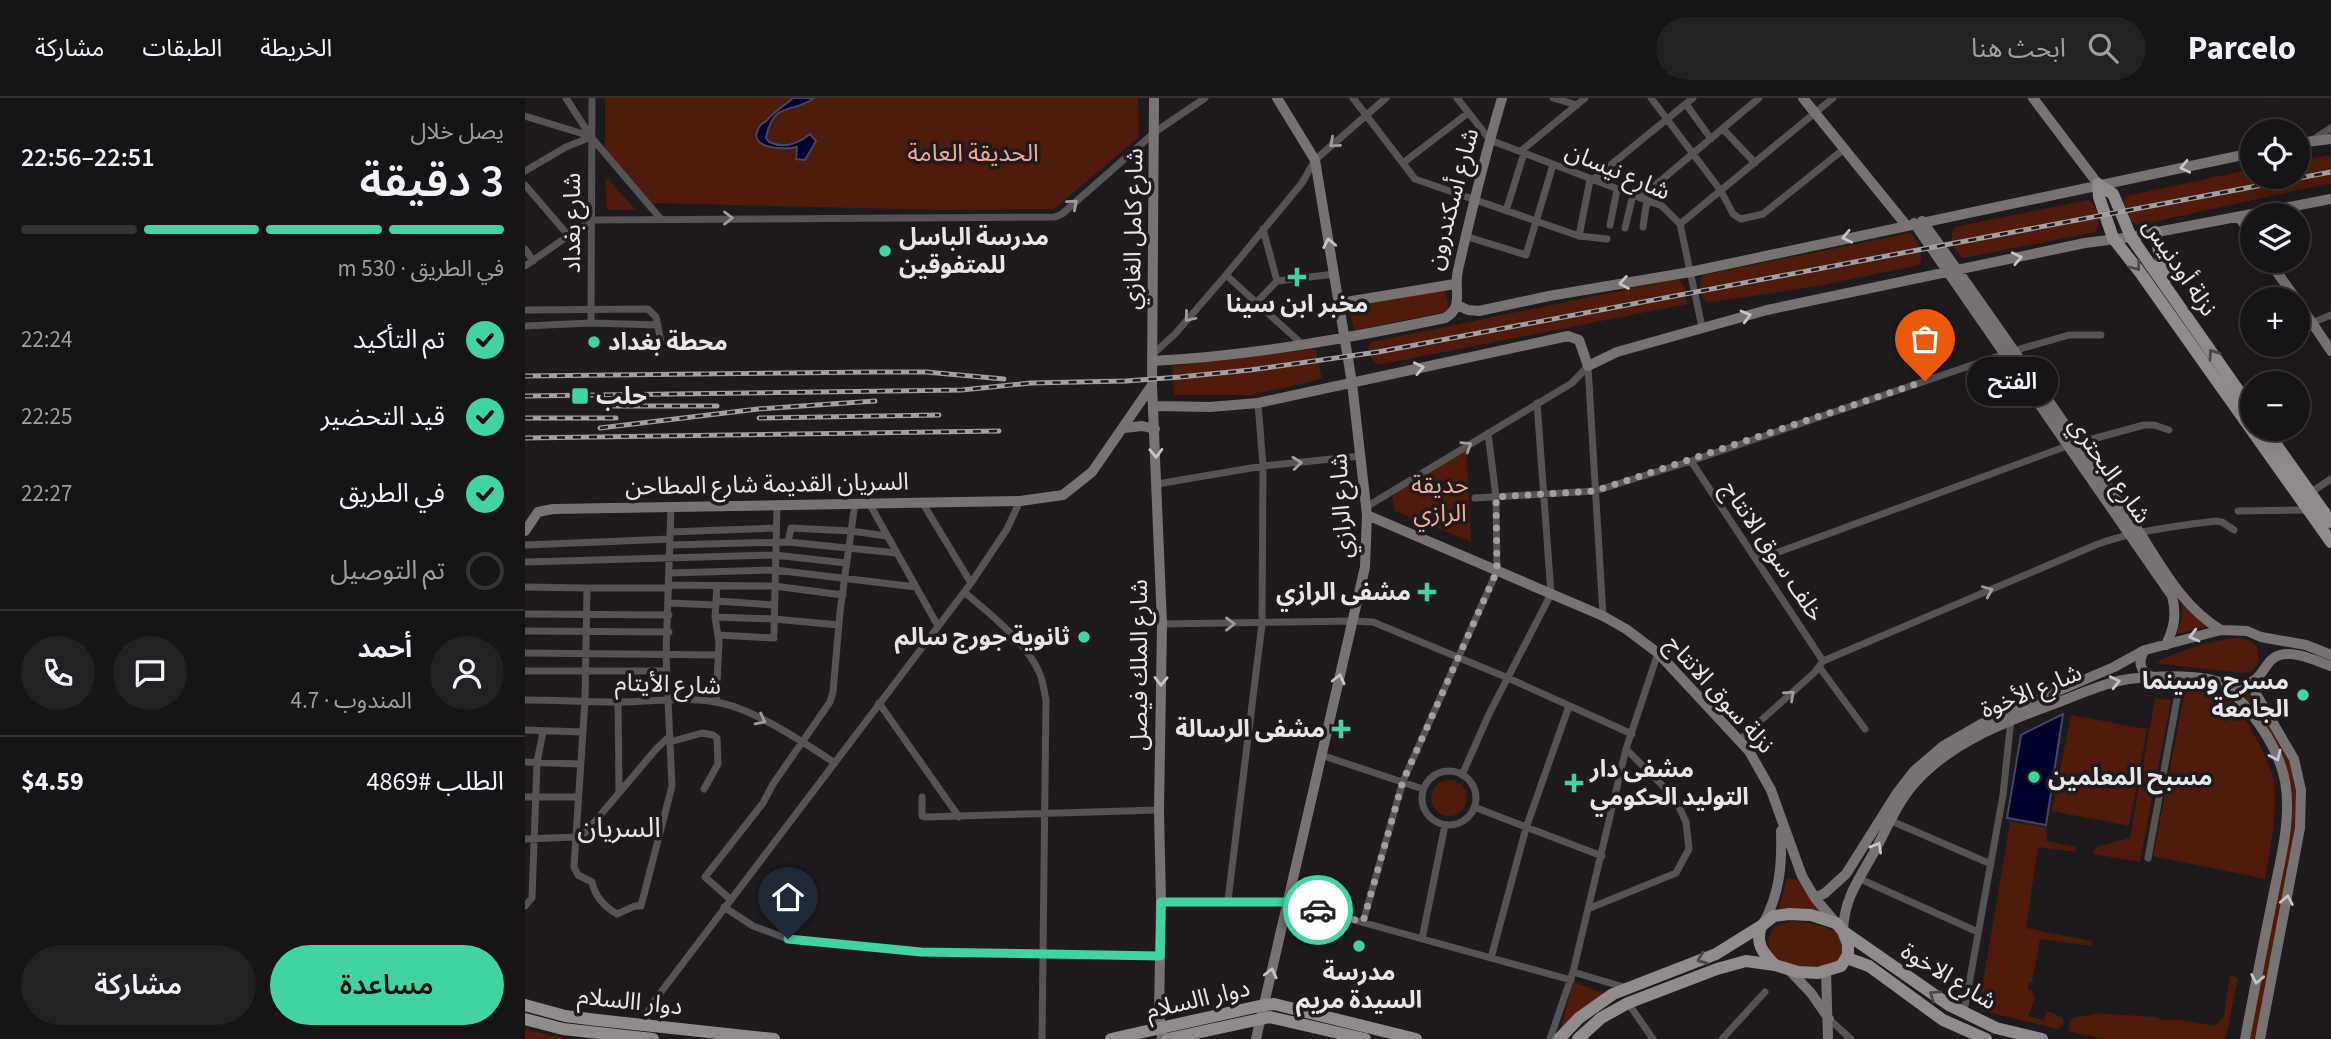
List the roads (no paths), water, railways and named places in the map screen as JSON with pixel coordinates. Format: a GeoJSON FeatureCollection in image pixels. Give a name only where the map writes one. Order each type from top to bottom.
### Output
{"type":"FeatureCollection","features":[{"type":"Feature","properties":{"kind":"main road","name":"شارع كامل الغازي"},"geometry":{"type":"LineString","coordinates":[[1153,357],[1154,98]]}},
{"type":"Feature","properties":{"kind":"main road","name":"شارع أسكندرون"},"geometry":{"type":"LineString","coordinates":[[1340,303],[1455,284],[1474,199],[1502,98]]}},
{"type":"Feature","properties":{"kind":"main road"},"geometry":{"type":"LineString","coordinates":[[1803,98],[1844,149],[1914,223],[1954,271],[2136,535]]}},
{"type":"Feature","properties":{"kind":"main road"},"geometry":{"type":"LineString","coordinates":[[2033,98],[2098,184],[2099,197],[2112,238],[2139,271],[2331,541]]}},
{"type":"Feature","properties":{"kind":"main road","name":"شارع الرازي"},"geometry":{"type":"LineString","coordinates":[[1256,1039],[1366,567],[1367,511],[1352,383],[1315,160],[1280,99]]}},
{"type":"Feature","properties":{"kind":"main road"},"geometry":{"type":"LineString","coordinates":[[2312,140],[2331,139]]}},
{"type":"Feature","properties":{"kind":"main road"},"geometry":{"type":"LineString","coordinates":[[1457,305],[1479,311],[1690,272],[2240,155]]}},
{"type":"Feature","properties":{"kind":"main road","name":"نزلة أودنيس"},"geometry":{"type":"LineString","coordinates":[[2098,184],[2113,194],[2131,237],[2240,393]]}},
{"type":"Feature","properties":{"kind":"main road"},"geometry":{"type":"LineString","coordinates":[[1155,406],[1210,407],[1258,403],[1568,336],[1579,340],[1588,366],[1604,357],[1767,310],[2112,238],[2131,237],[2331,199]]}},
{"type":"Feature","properties":{"kind":"main road"},"geometry":{"type":"LineString","coordinates":[[2155,232],[2159,259],[2168,289]]}},
{"type":"Feature","properties":{"kind":"main road"},"geometry":{"type":"LineString","coordinates":[[1153,357],[1345,339],[1445,318],[1457,305],[1455,284]]}},
{"type":"Feature","properties":{"kind":"main road"},"geometry":{"type":"LineString","coordinates":[[2310,320],[2331,351]]}},
{"type":"Feature","properties":{"kind":"main road","name":"شارع الملك فيصل"},"geometry":{"type":"LineString","coordinates":[[1153,357],[1162,624],[1159,1012],[1164,1036]]}},
{"type":"Feature","properties":{"kind":"main road"},"geometry":{"type":"LineString","coordinates":[[1124,428],[1152,385]]}},
{"type":"Feature","properties":{"kind":"main road"},"geometry":{"type":"LineString","coordinates":[[1124,428],[1142,426],[1155,429]]}},
{"type":"Feature","properties":{"kind":"main road","name":"السريان القديمة شارع المطاحن"},"geometry":{"type":"LineString","coordinates":[[525,531],[538,512],[546,510],[1020,501],[1063,495],[1092,472],[1124,428]]}},
{"type":"Feature","properties":{"kind":"main road"},"geometry":{"type":"LineString","coordinates":[[2273,441],[2331,522]]}},
{"type":"Feature","properties":{"kind":"main road","name":"نزلة سوق الانتاج"},"geometry":{"type":"LineString","coordinates":[[1367,511],[1603,616],[1658,653],[1755,760],[1766,779],[1802,876],[1815,898],[1840,927]]}},
{"type":"Feature","properties":{"kind":"main road","name":"شارع البحتري"},"geometry":{"type":"LineString","coordinates":[[2136,535],[2186,603],[2206,621],[2221,629]]}},
{"type":"Feature","properties":{"kind":"main road","name":"شارع البحتري"},"geometry":{"type":"LineString","coordinates":[[2136,535],[2172,596],[2175,621],[2166,645]]}},
{"type":"Feature","properties":{"kind":"main road","name":"شارع الأخوة"},"geometry":{"type":"LineString","coordinates":[[1815,898],[1825,893],[1846,874],[1913,786],[1947,754],[2011,716],[2145,650],[2221,629],[2247,631],[2261,637],[2306,645],[2331,655]]}},
{"type":"Feature","properties":{"kind":"main road"},"geometry":{"type":"LineString","coordinates":[[2261,637],[2268,648],[2270,662]]}},
{"type":"Feature","properties":{"kind":"main road"},"geometry":{"type":"LineString","coordinates":[[2145,650],[2141,666],[2145,673],[2153,677]]}},
{"type":"Feature","properties":{"kind":"main road"},"geometry":{"type":"LineString","coordinates":[[2260,1039],[2300,828],[2301,790],[2294,759],[2256,694],[2253,682],[2262,675],[2276,656],[2291,655],[2331,666]]}},
{"type":"Feature","properties":{"kind":"main road","name":"شارع الأخوة"},"geometry":{"type":"LineString","coordinates":[[2011,716],[2099,686],[2126,680],[2181,677],[2233,685],[2253,682]]}},
{"type":"Feature","properties":{"kind":"main road"},"geometry":{"type":"LineString","coordinates":[[2221,682],[2243,705],[2273,747],[2286,784],[2286,827],[2245,1039]]}},
{"type":"Feature","properties":{"kind":"main road","name":"شارع الأخوة"},"geometry":{"type":"LineString","coordinates":[[1840,927],[1849,896],[1860,879],[1887,819]]}},
{"type":"Feature","properties":{"kind":"main road"},"geometry":{"type":"LineString","coordinates":[[1775,965],[1761,949],[1758,934],[1775,898],[1780,876],[1781,822]]}},
{"type":"Feature","properties":{"kind":"main road"},"geometry":{"type":"LineString","coordinates":[[1780,876],[1793,873],[1802,876]]}},
{"type":"Feature","properties":{"kind":"main road"},"geometry":{"type":"LineString","coordinates":[[1559,1039],[1579,1018],[1613,994],[1716,954],[1774,916],[1811,915],[1840,927],[1848,944],[1847,958],[1841,966],[1818,973],[1745,961],[1717,969],[1628,1003],[1601,1018],[1578,1039]]}},
{"type":"Feature","properties":{"kind":"main road","name":"شارع الاخوة"},"geometry":{"type":"LineString","coordinates":[[1840,927],[1949,1005],[1996,1028],[2042,1039]]}},
{"type":"Feature","properties":{"kind":"main road"},"geometry":{"type":"LineString","coordinates":[[1847,958],[1869,966],[1943,1020],[1982,1038]]}},
{"type":"Feature","properties":{"kind":"main road"},"geometry":{"type":"LineString","coordinates":[[1789,969],[1811,993],[1829,1019]]}},
{"type":"Feature","properties":{"kind":"main road"},"geometry":{"type":"LineString","coordinates":[[1826,971],[1828,1039]]}},
{"type":"Feature","properties":{"kind":"main road","name":"دوار االسلام"},"geometry":{"type":"LineString","coordinates":[[1111,1039],[1164,1036],[1273,1004],[1416,1039]]}},
{"type":"Feature","properties":{"kind":"main road","name":"دوار االسلام"},"geometry":{"type":"LineString","coordinates":[[525,1005],[565,1016],[774,1039]]}},
{"type":"Feature","properties":{"kind":"main road"},"geometry":{"type":"LineString","coordinates":[[1164,1036],[1270,1017],[1323,1034],[1365,1039]]}},
{"type":"Feature","properties":{"kind":"main road"},"geometry":{"type":"LineString","coordinates":[[525,1019],[563,1029],[653,1039]]}},
{"type":"Feature","properties":{"kind":"street"},"geometry":{"type":"LineString","coordinates":[[566,98],[591,137],[660,218]]}},
{"type":"Feature","properties":{"kind":"street","name":"شارع بغداد"},"geometry":{"type":"LineString","coordinates":[[591,323],[592,98]]}},
{"type":"Feature","properties":{"kind":"street"},"geometry":{"type":"LineString","coordinates":[[525,266],[591,220],[1055,217],[1062,214],[1155,132],[1205,98]]}},
{"type":"Feature","properties":{"kind":"street"},"geometry":{"type":"LineString","coordinates":[[1353,98],[1415,179],[1579,236],[1607,239]]}},
{"type":"Feature","properties":{"kind":"street"},"geometry":{"type":"LineString","coordinates":[[1153,357],[1226,275],[1302,183],[1315,160],[1386,98]]}},
{"type":"Feature","properties":{"kind":"street"},"geometry":{"type":"LineString","coordinates":[[1457,98],[1490,140]]}},
{"type":"Feature","properties":{"kind":"street"},"geometry":{"type":"LineString","coordinates":[[1553,98],[1577,104]]}},
{"type":"Feature","properties":{"kind":"street"},"geometry":{"type":"LineString","coordinates":[[1506,211],[1523,152],[1585,98]]}},
{"type":"Feature","properties":{"kind":"street"},"geometry":{"type":"LineString","coordinates":[[1651,98],[1721,191],[1737,217],[1759,216],[1844,149]]}},
{"type":"Feature","properties":{"kind":"street"},"geometry":{"type":"LineString","coordinates":[[1579,236],[1590,180],[1693,98]]}},
{"type":"Feature","properties":{"kind":"street"},"geometry":{"type":"LineString","coordinates":[[1680,224],[1833,98]]}},
{"type":"Feature","properties":{"kind":"street"},"geometry":{"type":"LineString","coordinates":[[1625,228],[1640,198],[1757,99]]}},
{"type":"Feature","properties":{"kind":"street"},"geometry":{"type":"LineString","coordinates":[[1686,104],[1711,139]]}},
{"type":"Feature","properties":{"kind":"street"},"geometry":{"type":"LineString","coordinates":[[1402,163],[1468,113]]}},
{"type":"Feature","properties":{"kind":"street"},"geometry":{"type":"LineString","coordinates":[[525,116],[591,137]]}},
{"type":"Feature","properties":{"kind":"street"},"geometry":{"type":"LineString","coordinates":[[2312,140],[2331,128]]}},
{"type":"Feature","properties":{"kind":"street"},"geometry":{"type":"LineString","coordinates":[[1723,129],[1755,163]]}},
{"type":"Feature","properties":{"kind":"street"},"geometry":{"type":"LineString","coordinates":[[525,171],[566,147],[591,137]]}},
{"type":"Feature","properties":{"kind":"street","name":"شارع نيسان"},"geometry":{"type":"LineString","coordinates":[[1490,140],[1663,206],[1680,224],[1702,327]]}},
{"type":"Feature","properties":{"kind":"street"},"geometry":{"type":"LineString","coordinates":[[1465,236],[1526,255],[1553,165]]}},
{"type":"Feature","properties":{"kind":"street"},"geometry":{"type":"LineString","coordinates":[[525,185],[568,235]]}},
{"type":"Feature","properties":{"kind":"street"},"geometry":{"type":"LineString","coordinates":[[1610,225],[1617,190]]}},
{"type":"Feature","properties":{"kind":"street"},"geometry":{"type":"LineString","coordinates":[[1640,198],[1643,227]]}},
{"type":"Feature","properties":{"kind":"street"},"geometry":{"type":"LineString","coordinates":[[1263,229],[1277,281]]}},
{"type":"Feature","properties":{"kind":"street"},"geometry":{"type":"LineString","coordinates":[[525,249],[533,261]]}},
{"type":"Feature","properties":{"kind":"street"},"geometry":{"type":"LineString","coordinates":[[1256,303],[1277,281],[1335,274]]}},
{"type":"Feature","properties":{"kind":"street"},"geometry":{"type":"LineString","coordinates":[[1226,275],[1302,344]]}},
{"type":"Feature","properties":{"kind":"street"},"geometry":{"type":"LineString","coordinates":[[525,310],[648,309],[656,317],[661,342]]}},
{"type":"Feature","properties":{"kind":"street"},"geometry":{"type":"LineString","coordinates":[[2312,323],[2331,315]]}},
{"type":"Feature","properties":{"kind":"street"},"geometry":{"type":"LineString","coordinates":[[525,326],[591,323],[658,325]]}},
{"type":"Feature","properties":{"kind":"street"},"geometry":{"type":"LineString","coordinates":[[1475,498],[1595,491],[2008,353],[2069,335],[2101,335]]}},
{"type":"Feature","properties":{"kind":"street"},"geometry":{"type":"LineString","coordinates":[[1367,511],[1572,383],[1588,366]]}},
{"type":"Feature","properties":{"kind":"street"},"geometry":{"type":"LineString","coordinates":[[1588,366],[1603,616]]}},
{"type":"Feature","properties":{"kind":"street"},"geometry":{"type":"LineString","coordinates":[[1228,900],[1262,624],[1263,466],[1258,403]]}},
{"type":"Feature","properties":{"kind":"street"},"geometry":{"type":"LineString","coordinates":[[1462,775],[1551,593],[1537,403]]}},
{"type":"Feature","properties":{"kind":"street"},"geometry":{"type":"LineString","coordinates":[[1757,560],[2072,444],[2144,425],[2169,430]]}},
{"type":"Feature","properties":{"kind":"street"},"geometry":{"type":"LineString","coordinates":[[1363,922],[1403,781],[1497,571],[1496,497],[1488,433]]}},
{"type":"Feature","properties":{"kind":"street"},"geometry":{"type":"LineString","coordinates":[[1157,484],[1263,466],[1361,456]]}},
{"type":"Feature","properties":{"kind":"street","name":"خلف سوق الانتاج"},"geometry":{"type":"LineString","coordinates":[[1691,461],[1865,729]]}},
{"type":"Feature","properties":{"kind":"street"},"geometry":{"type":"LineString","coordinates":[[2310,494],[2331,479]]}},
{"type":"Feature","properties":{"kind":"street"},"geometry":{"type":"LineString","coordinates":[[646,1024],[652,1004],[971,583],[1007,529],[1020,501]]}},
{"type":"Feature","properties":{"kind":"street"},"geometry":{"type":"LineString","coordinates":[[922,502],[971,583]]}},
{"type":"Feature","properties":{"kind":"street"},"geometry":{"type":"LineString","coordinates":[[730,899],[705,877],[763,803],[772,784],[830,702],[855,503]]}},
{"type":"Feature","properties":{"kind":"street"},"geometry":{"type":"LineString","coordinates":[[869,503],[937,626]]}},
{"type":"Feature","properties":{"kind":"street"},"geometry":{"type":"LineString","coordinates":[[718,635],[774,635],[777,505]]}},
{"type":"Feature","properties":{"kind":"street"},"geometry":{"type":"LineString","coordinates":[[587,588],[585,700],[574,867],[578,875],[592,882],[594,891],[608,908],[617,914],[641,906],[673,786],[666,655],[669,632],[671,507]]}},
{"type":"Feature","properties":{"kind":"street"},"geometry":{"type":"LineString","coordinates":[[2238,511],[2309,510]]}},
{"type":"Feature","properties":{"kind":"street"},"geometry":{"type":"LineString","coordinates":[[1739,740],[1822,665],[2098,544],[2119,536],[2215,521],[2234,530]]}},
{"type":"Feature","properties":{"kind":"street"},"geometry":{"type":"LineString","coordinates":[[525,545],[670,539],[776,528]]}},
{"type":"Feature","properties":{"kind":"street"},"geometry":{"type":"LineString","coordinates":[[788,542],[791,528],[887,536]]}},
{"type":"Feature","properties":{"kind":"street"},"geometry":{"type":"LineString","coordinates":[[670,539],[788,542],[897,553]]}},
{"type":"Feature","properties":{"kind":"street"},"geometry":{"type":"LineString","coordinates":[[525,562],[775,555],[846,563]]}},
{"type":"Feature","properties":{"kind":"street"},"geometry":{"type":"LineString","coordinates":[[670,573],[775,570],[916,587]]}},
{"type":"Feature","properties":{"kind":"street"},"geometry":{"type":"LineString","coordinates":[[716,702],[717,586]]}},
{"type":"Feature","properties":{"kind":"street"},"geometry":{"type":"LineString","coordinates":[[525,587],[774,586],[843,595]]}},
{"type":"Feature","properties":{"kind":"street"},"geometry":{"type":"LineString","coordinates":[[964,592],[1007,630],[1039,672],[1045,699],[1042,1039]]}},
{"type":"Feature","properties":{"kind":"street"},"geometry":{"type":"LineString","coordinates":[[669,603],[774,605]]}},
{"type":"Feature","properties":{"kind":"street"},"geometry":{"type":"LineString","coordinates":[[525,614],[669,615]]}},
{"type":"Feature","properties":{"kind":"street"},"geometry":{"type":"LineString","coordinates":[[715,617],[839,625]]}},
{"type":"Feature","properties":{"kind":"street"},"geometry":{"type":"LineString","coordinates":[[1162,624],[1373,622],[1508,678],[1632,734]]}},
{"type":"Feature","properties":{"kind":"street"},"geometry":{"type":"LineString","coordinates":[[525,631],[669,632]]}},
{"type":"Feature","properties":{"kind":"street"},"geometry":{"type":"LineString","coordinates":[[525,653],[718,655]]}},
{"type":"Feature","properties":{"kind":"street"},"geometry":{"type":"LineString","coordinates":[[1550,1039],[1572,976],[1590,908],[1626,749],[1658,653]]}},
{"type":"Feature","properties":{"kind":"street"},"geometry":{"type":"LineString","coordinates":[[525,671],[667,671]]}},
{"type":"Feature","properties":{"kind":"street"},"geometry":{"type":"LineString","coordinates":[[2148,858],[2181,677]]}},
{"type":"Feature","properties":{"kind":"street","name":"شارع الأيتام"},"geometry":{"type":"LineString","coordinates":[[525,699],[618,702],[668,699],[716,702],[739,709],[802,741],[835,763]]}},
{"type":"Feature","properties":{"kind":"street"},"geometry":{"type":"LineString","coordinates":[[618,702],[619,794]]}},
{"type":"Feature","properties":{"kind":"street"},"geometry":{"type":"LineString","coordinates":[[879,703],[959,817]]}},
{"type":"Feature","properties":{"kind":"street"},"geometry":{"type":"LineString","coordinates":[[1491,958],[1526,828],[1569,706]]}},
{"type":"Feature","properties":{"kind":"street"},"geometry":{"type":"LineString","coordinates":[[1964,1012],[2003,794],[2011,716]]}},
{"type":"Feature","properties":{"kind":"street"},"geometry":{"type":"LineString","coordinates":[[525,730],[543,733],[583,732]]}},
{"type":"Feature","properties":{"kind":"street"},"geometry":{"type":"LineString","coordinates":[[525,906],[532,898],[529,881],[535,839],[537,762],[543,733]]}},
{"type":"Feature","properties":{"kind":"street"},"geometry":{"type":"LineString","coordinates":[[525,839],[576,837],[593,826],[657,748],[670,739],[702,733],[717,738],[718,764],[704,789]]}},
{"type":"Feature","properties":{"kind":"street"},"geometry":{"type":"LineString","coordinates":[[1590,908],[1676,873],[1689,849],[1686,822],[1675,799],[1626,749]]}},
{"type":"Feature","properties":{"kind":"street"},"geometry":{"type":"LineString","coordinates":[[1321,754],[1423,789]]}},
{"type":"Feature","properties":{"kind":"street"},"geometry":{"type":"LineString","coordinates":[[525,762],[580,764]]}},
{"type":"Feature","properties":{"kind":"street"},"geometry":{"type":"LineString","coordinates":[[1453,771],[1462,775],[1473,788],[1476,797],[1474,807],[1462,822],[1445,825],[1434,821],[1427,815],[1422,798],[1423,789],[1435,775],[1453,771]]}},
{"type":"Feature","properties":{"kind":"street"},"geometry":{"type":"LineString","coordinates":[[525,797],[578,797]]}},
{"type":"Feature","properties":{"kind":"street"},"geometry":{"type":"LineString","coordinates":[[922,797],[922,816],[1045,815],[1159,810]]}},
{"type":"Feature","properties":{"kind":"street"},"geometry":{"type":"LineString","coordinates":[[1474,807],[1602,856]]}},
{"type":"Feature","properties":{"kind":"street"},"geometry":{"type":"LineString","coordinates":[[1887,819],[1991,863]]}},
{"type":"Feature","properties":{"kind":"street"},"geometry":{"type":"LineString","coordinates":[[1422,939],[1445,825]]}},
{"type":"Feature","properties":{"kind":"street"},"geometry":{"type":"LineString","coordinates":[[1860,879],[1978,932]]}},
{"type":"Feature","properties":{"kind":"street"},"geometry":{"type":"LineString","coordinates":[[1161,902],[1289,902],[1491,958],[1627,988]]}},
{"type":"Feature","properties":{"kind":"street"},"geometry":{"type":"LineString","coordinates":[[724,907],[753,926],[788,939],[921,952],[1160,956]]}},
{"type":"Feature","properties":{"kind":"street"},"geometry":{"type":"LineString","coordinates":[[1722,1039],[1765,992]]}},
{"type":"Feature","properties":{"kind":"street"},"geometry":{"type":"LineString","coordinates":[[1628,1003],[1653,1039]]}},
{"type":"Feature","properties":{"kind":"street"},"geometry":{"type":"LineString","coordinates":[[1829,1019],[1851,1039]]}},
{"type":"Feature","properties":{"kind":"water"},"geometry":{"type":"Polygon","coordinates":[[[793,98],[814,98],[779,113],[769,126],[766,138],[769,142],[785,145],[796,143],[810,134],[816,141],[805,160],[796,159],[797,147],[775,148],[761,144],[756,134],[761,124],[793,98]]]}},
{"type":"Feature","properties":{"kind":"water","name":"مسبح المعلمين"},"geometry":{"type":"Polygon","coordinates":[[[2063,714],[2046,825],[2007,818],[2021,735],[2063,714]]]}},
{"type":"Feature","properties":{"kind":"railway"},"geometry":{"type":"LineString","coordinates":[[525,396],[962,390],[1031,383],[1126,381],[1250,370],[1378,352],[2331,172]]}},
{"type":"Feature","properties":{"kind":"railway"},"geometry":{"type":"LineString","coordinates":[[525,376],[926,372],[1004,379]]}},
{"type":"Feature","properties":{"kind":"railway"},"geometry":{"type":"LineString","coordinates":[[600,428],[758,409],[875,401]]}},
{"type":"Feature","properties":{"kind":"railway"},"geometry":{"type":"LineString","coordinates":[[608,406],[717,406]]}},
{"type":"Feature","properties":{"kind":"railway"},"geometry":{"type":"LineString","coordinates":[[759,418],[939,415]]}},
{"type":"Feature","properties":{"kind":"railway"},"geometry":{"type":"LineString","coordinates":[[525,418],[616,418]]}},
{"type":"Feature","properties":{"kind":"railway"},"geometry":{"type":"LineString","coordinates":[[525,438],[999,431]]}},
{"type":"Feature","properties":{"kind":"place","name":"مدرسة الباسل للمتفوقين"},"geometry":{"type":"Point","coordinates":[885,251]}},
{"type":"Feature","properties":{"kind":"place","name":"مخبر ابن سينا"},"geometry":{"type":"Point","coordinates":[1297,277]}},
{"type":"Feature","properties":{"kind":"place","name":"محطة بغداد"},"geometry":{"type":"Point","coordinates":[594,342]}},
{"type":"Feature","properties":{"kind":"place","name":"الفتح"},"geometry":{"type":"Point","coordinates":[1925,381]}},
{"type":"Feature","properties":{"kind":"place","name":"حلب"},"geometry":{"type":"Point","coordinates":[580,396]}},
{"type":"Feature","properties":{"kind":"place","name":"مشفى الرازي"},"geometry":{"type":"Point","coordinates":[1427,592]}},
{"type":"Feature","properties":{"kind":"place","name":"ثانوية جورج سالم"},"geometry":{"type":"Point","coordinates":[1084,637]}},
{"type":"Feature","properties":{"kind":"place","name":"مسرح وسينما الجامعة"},"geometry":{"type":"Point","coordinates":[2303,695]}},
{"type":"Feature","properties":{"kind":"place","name":"مشفى الرسالة"},"geometry":{"type":"Point","coordinates":[1341,729]}},
{"type":"Feature","properties":{"kind":"place","name":"مسبح المعلمين"},"geometry":{"type":"Point","coordinates":[2034,777]}},
{"type":"Feature","properties":{"kind":"place","name":"مشفى دار التوليد الحكومي"},"geometry":{"type":"Point","coordinates":[1574,783]}},
{"type":"Feature","properties":{"kind":"place","name":"مدرسة السيدة مريم"},"geometry":{"type":"Point","coordinates":[1359,946]}},
{"type":"Feature","properties":{"kind":"district","name":"السريان"},"geometry":{"type":"Point","coordinates":[619,827]}},
{"type":"Feature","properties":{"kind":"park label","name":"الحديقة العامة"},"geometry":{"type":"Point","coordinates":[973,153]}},
{"type":"Feature","properties":{"kind":"park label","name":"حديقة الرازي"},"geometry":{"type":"Point","coordinates":[1440,499]}}]}
